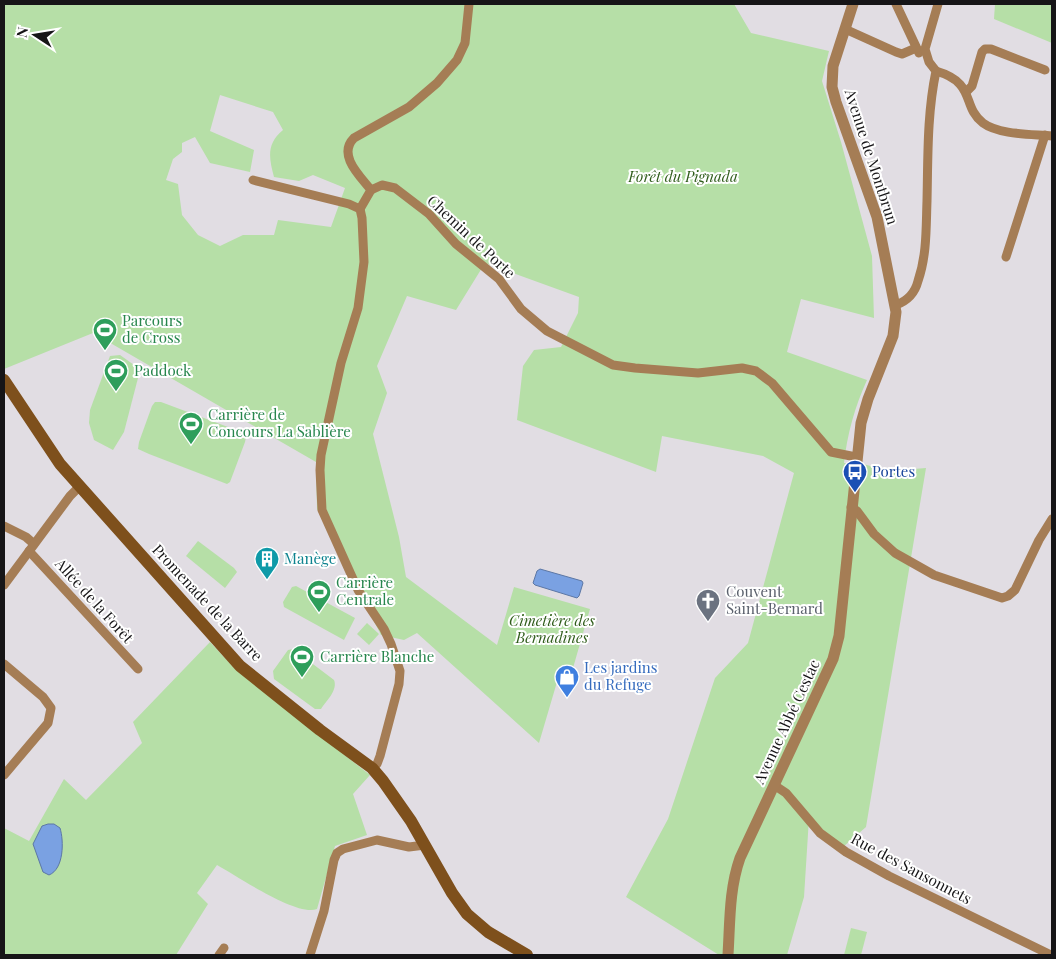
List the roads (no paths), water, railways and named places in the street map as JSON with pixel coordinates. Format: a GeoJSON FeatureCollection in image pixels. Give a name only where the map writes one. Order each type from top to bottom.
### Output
{"type":"FeatureCollection","features":[{"type":"Feature","properties":{"kind":"main road","name":"Promenade de la Barre"},"geometry":{"type":"LineString","coordinates":[[6,389],[79,487],[240,666],[320,730],[372,768],[383,780],[411,821],[452,893],[467,914],[488,932],[527,955]]}},
{"type":"Feature","properties":{"kind":"street"},"geometry":{"type":"LineString","coordinates":[[372,768],[377,764],[380,756],[399,684],[400,670],[391,644],[358,590],[322,510],[320,470],[321,455],[341,362],[358,308],[364,262],[360,210],[372,190],[351,163],[347,153],[350,143],[354,138],[409,107],[442,77],[457,60],[465,43],[470,4]]}},
{"type":"Feature","properties":{"kind":"street","name":"Avenue de Montbrun"},"geometry":{"type":"LineString","coordinates":[[852,501],[856,457],[864,410],[893,336],[896,318],[896,305],[877,217],[832,87],[833,66],[853,4]]}},
{"type":"Feature","properties":{"kind":"street"},"geometry":{"type":"LineString","coordinates":[[896,4],[917,52],[926,55]]}},
{"type":"Feature","properties":{"kind":"street"},"geometry":{"type":"LineString","coordinates":[[938,4],[926,42],[926,55],[936,71],[962,85],[974,112],[985,125],[1002,130],[1048,135],[1006,257]]}},
{"type":"Feature","properties":{"kind":"street"},"geometry":{"type":"LineString","coordinates":[[845,30],[902,54],[916,48]]}},
{"type":"Feature","properties":{"kind":"street"},"geometry":{"type":"LineString","coordinates":[[966,92],[972,86],[982,52],[985,49],[991,49],[1045,70]]}},
{"type":"Feature","properties":{"kind":"street"},"geometry":{"type":"LineString","coordinates":[[896,305],[910,297],[914,291],[926,250],[929,116],[936,71]]}},
{"type":"Feature","properties":{"kind":"street"},"geometry":{"type":"LineString","coordinates":[[253,180],[349,204],[360,210]]}},
{"type":"Feature","properties":{"kind":"street","name":"Chemin de Porte"},"geometry":{"type":"LineString","coordinates":[[372,190],[382,185],[395,188],[429,214],[456,244],[500,278],[521,310],[546,331],[613,365],[698,373],[742,368],[756,371],[772,383],[831,452],[856,457]]}},
{"type":"Feature","properties":{"kind":"street"},"geometry":{"type":"LineString","coordinates":[[4,585],[70,496],[79,487]]}},
{"type":"Feature","properties":{"kind":"street"},"geometry":{"type":"LineString","coordinates":[[852,501],[874,534],[896,553],[934,575],[1002,598],[1015,590],[1039,540],[1052,519]]}},
{"type":"Feature","properties":{"kind":"street","name":"Avenue Abbé Cestac"},"geometry":{"type":"LineString","coordinates":[[728,955],[736,869],[833,660],[839,636],[852,501]]}},
{"type":"Feature","properties":{"kind":"street","name":"Allée de la Forêt"},"geometry":{"type":"LineString","coordinates":[[4,526],[26,537],[32,547],[138,669]]}},
{"type":"Feature","properties":{"kind":"street"},"geometry":{"type":"LineString","coordinates":[[4,664],[43,697],[51,708],[48,723],[4,775]]}},
{"type":"Feature","properties":{"kind":"street","name":"Rue des Sansonnets"},"geometry":{"type":"LineString","coordinates":[[774,785],[786,793],[820,833],[846,852],[889,876],[1051,955]]}},
{"type":"Feature","properties":{"kind":"street"},"geometry":{"type":"LineString","coordinates":[[310,955],[324,910],[334,860],[338,853],[343,849],[377,840],[409,847],[425,845]]}},
{"type":"Feature","properties":{"kind":"water"},"geometry":{"type":"Polygon","coordinates":[[[540,569],[582,581],[579,596],[577,598],[535,585],[533,583],[537,571],[540,569]]]}},
{"type":"Feature","properties":{"kind":"water"},"geometry":{"type":"Polygon","coordinates":[[[54,824],[60,828],[62,840],[62,854],[58,867],[49,875],[43,872],[33,844],[42,826],[54,824]]]}},
{"type":"Feature","properties":{"kind":"place","name":"Parcours de Cross"},"geometry":{"type":"Point","coordinates":[105,351]}},
{"type":"Feature","properties":{"kind":"place","name":"Paddock"},"geometry":{"type":"Point","coordinates":[116,392]}},
{"type":"Feature","properties":{"kind":"place","name":"Carrière de Concours La Sablière"},"geometry":{"type":"Point","coordinates":[191,445]}},
{"type":"Feature","properties":{"kind":"place","name":"Portes"},"geometry":{"type":"Point","coordinates":[855,493]}},
{"type":"Feature","properties":{"kind":"place","name":"Manège"},"geometry":{"type":"Point","coordinates":[267,580]}},
{"type":"Feature","properties":{"kind":"place","name":"Carrière Centrale"},"geometry":{"type":"Point","coordinates":[319,613]}},
{"type":"Feature","properties":{"kind":"place","name":"Couvent Saint-Bernard"},"geometry":{"type":"Point","coordinates":[708,622]}},
{"type":"Feature","properties":{"kind":"place","name":"Carrière Blanche"},"geometry":{"type":"Point","coordinates":[302,678]}},
{"type":"Feature","properties":{"kind":"place","name":"Les jardins du Refuge"},"geometry":{"type":"Point","coordinates":[567,698]}},
{"type":"Feature","properties":{"kind":"park label","name":"Forêt du Pignada"},"geometry":{"type":"Point","coordinates":[683,177]}},
{"type":"Feature","properties":{"kind":"park label","name":"Cimetière des Bernadines"},"geometry":{"type":"Point","coordinates":[552,630]}}]}
